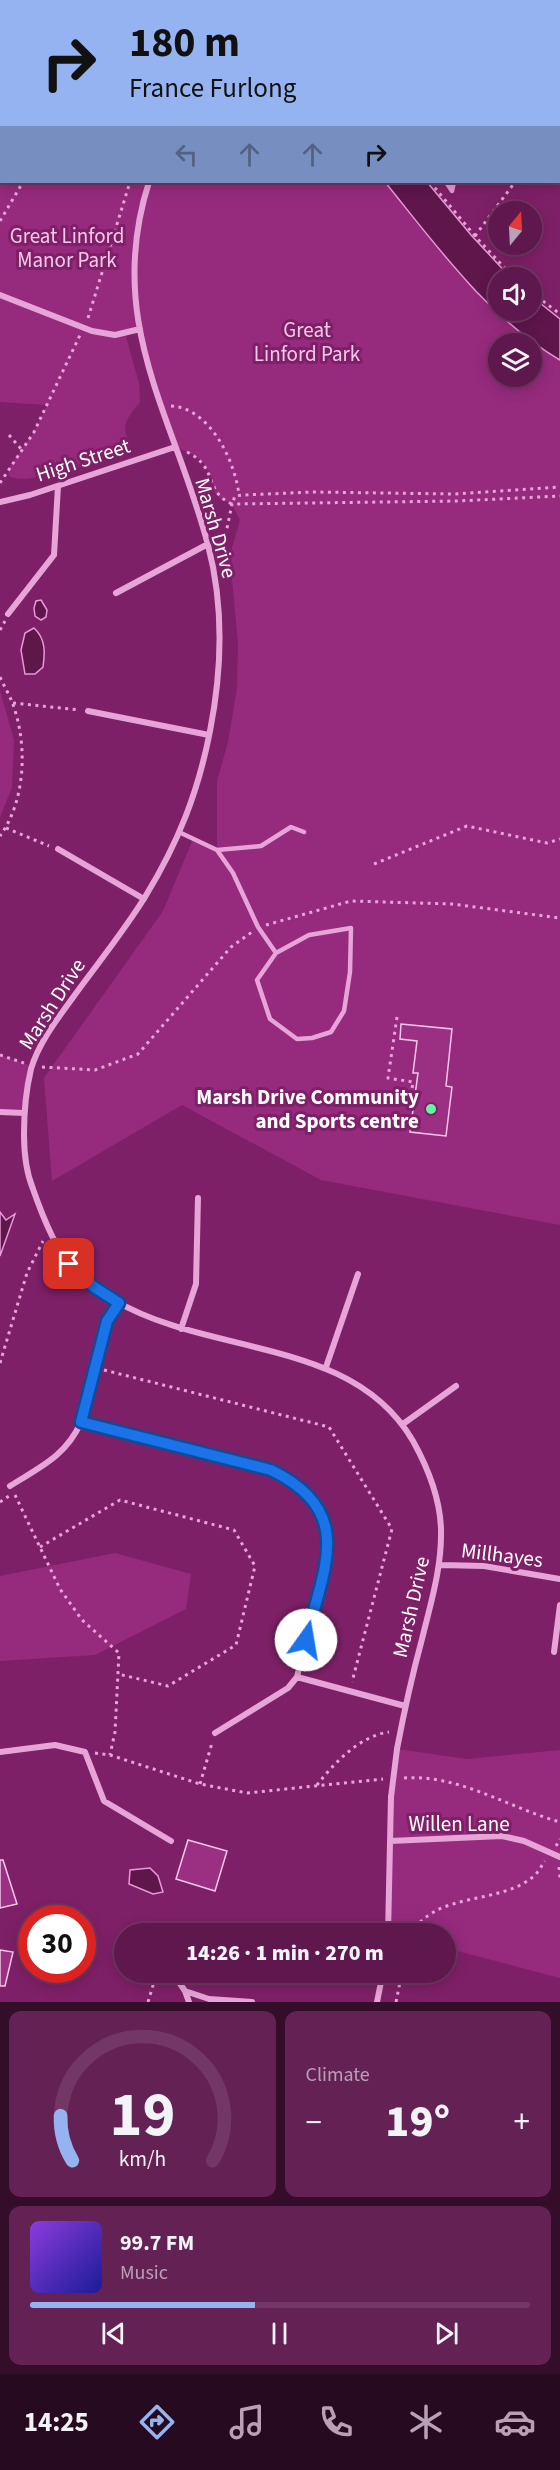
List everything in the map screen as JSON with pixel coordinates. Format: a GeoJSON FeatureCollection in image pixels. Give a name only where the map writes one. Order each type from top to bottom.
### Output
{"type":"FeatureCollection","features":[{"type":"Feature","properties":{"kind":"street","name":"Marsh Drive"},"geometry":{"type":"LineString","coordinates":[[149,183],[141,208],[133,263],[140,329],[149,374],[208,544],[216,588],[220,639],[218,680],[198,785],[181,833],[144,899],[52,1026],[32,1066],[24,1113],[24,1149],[31,1186],[50,1228],[69,1264],[94,1287],[148,1318],[181,1329],[326,1367],[354,1381],[378,1397],[403,1424],[429,1469],[441,1523],[441,1565],[405,1706],[397,1749],[391,1797],[388,1923]]}},
{"type":"Feature","properties":{"kind":"street"},"geometry":{"type":"LineString","coordinates":[[0,295],[92,331],[114,334],[140,329]]}},
{"type":"Feature","properties":{"kind":"street","name":"High Street"},"geometry":{"type":"LineString","coordinates":[[0,502],[58,486],[175,447]]}},
{"type":"Feature","properties":{"kind":"street"},"geometry":{"type":"LineString","coordinates":[[8,614],[54,555],[58,486]]}},
{"type":"Feature","properties":{"kind":"street"},"geometry":{"type":"LineString","coordinates":[[116,593],[208,544]]}},
{"type":"Feature","properties":{"kind":"street"},"geometry":{"type":"LineString","coordinates":[[88,711],[209,735]]}},
{"type":"Feature","properties":{"kind":"street"},"geometry":{"type":"LineString","coordinates":[[58,849],[144,899]]}},
{"type":"Feature","properties":{"kind":"street"},"geometry":{"type":"LineString","coordinates":[[0,1112],[24,1113]]}},
{"type":"Feature","properties":{"kind":"street"},"geometry":{"type":"LineString","coordinates":[[181,1329],[196,1284],[198,1198]]}},
{"type":"Feature","properties":{"kind":"street"},"geometry":{"type":"LineString","coordinates":[[326,1367],[358,1274]]}},
{"type":"Feature","properties":{"kind":"street"},"geometry":{"type":"LineString","coordinates":[[10,1486],[59,1455],[74,1438],[81,1422],[107,1321],[119,1303]]}},
{"type":"Feature","properties":{"kind":"street"},"geometry":{"type":"LineString","coordinates":[[403,1424],[456,1386]]}},
{"type":"Feature","properties":{"kind":"street"},"geometry":{"type":"LineString","coordinates":[[81,1422],[271,1470],[291,1480],[304,1491],[325,1521],[329,1545],[297,1677],[288,1688],[215,1733]]}},
{"type":"Feature","properties":{"kind":"street","name":"Millhayes"},"geometry":{"type":"LineString","coordinates":[[441,1565],[484,1566],[560,1579]]}},
{"type":"Feature","properties":{"kind":"street"},"geometry":{"type":"LineString","coordinates":[[554,1652],[560,1605]]}},
{"type":"Feature","properties":{"kind":"street"},"geometry":{"type":"LineString","coordinates":[[297,1677],[405,1706]]}},
{"type":"Feature","properties":{"kind":"street"},"geometry":{"type":"LineString","coordinates":[[0,1752],[55,1745],[85,1752],[104,1801],[171,1841]]}},
{"type":"Feature","properties":{"kind":"street","name":"Willen Lane"},"geometry":{"type":"LineString","coordinates":[[390,1841],[502,1836],[524,1841],[560,1857]]}},
{"type":"Feature","properties":{"kind":"street"},"geometry":{"type":"LineString","coordinates":[[179,1983],[189,2002]]}},
{"type":"Feature","properties":{"kind":"street"},"geometry":{"type":"LineString","coordinates":[[377,2002],[380,1983]]}},
{"type":"Feature","properties":{"kind":"street"},"geometry":{"type":"LineString","coordinates":[[185,1992],[208,1999],[252,2002]]}},
{"type":"Feature","properties":{"kind":"lane"},"geometry":{"type":"LineString","coordinates":[[217,850],[261,846],[291,827],[304,832]]}},
{"type":"Feature","properties":{"kind":"lane"},"geometry":{"type":"LineString","coordinates":[[181,833],[217,850],[233,873],[258,927],[276,953]]}},
{"type":"Feature","properties":{"kind":"lane"},"geometry":{"type":"LineString","coordinates":[[351,928],[350,972],[344,1011],[331,1032],[312,1038],[297,1039],[270,1019],[257,980],[276,953],[309,934],[351,928]]}},
{"type":"Feature","properties":{"kind":"path"},"geometry":{"type":"LineString","coordinates":[[0,222],[22,183]]}},
{"type":"Feature","properties":{"kind":"path"},"geometry":{"type":"LineString","coordinates":[[431,183],[504,267]]}},
{"type":"Feature","properties":{"kind":"path"},"geometry":{"type":"LineString","coordinates":[[475,236],[513,183]]}},
{"type":"Feature","properties":{"kind":"path"},"geometry":{"type":"LineString","coordinates":[[542,300],[560,314]]}},
{"type":"Feature","properties":{"kind":"path"},"geometry":{"type":"LineString","coordinates":[[160,406],[186,409],[204,422],[222,446],[232,466],[239,495]]}},
{"type":"Feature","properties":{"kind":"path"},"geometry":{"type":"LineString","coordinates":[[9,435],[22,450]]}},
{"type":"Feature","properties":{"kind":"path"},"geometry":{"type":"LineString","coordinates":[[175,447],[203,462],[210,473],[214,491],[221,499],[232,504],[457,501],[560,496]]}},
{"type":"Feature","properties":{"kind":"path"},"geometry":{"type":"LineString","coordinates":[[210,556],[219,549],[225,538],[232,504],[235,496],[239,495],[315,492],[454,494],[560,487]]}},
{"type":"Feature","properties":{"kind":"path"},"geometry":{"type":"LineString","coordinates":[[0,677],[13,703],[22,745],[20,788],[6,828],[0,836]]}},
{"type":"Feature","properties":{"kind":"path"},"geometry":{"type":"LineString","coordinates":[[13,703],[88,711]]}},
{"type":"Feature","properties":{"kind":"path"},"geometry":{"type":"LineString","coordinates":[[374,864],[468,826],[547,843],[560,839]]}},
{"type":"Feature","properties":{"kind":"path"},"geometry":{"type":"LineString","coordinates":[[6,828],[58,849]]}},
{"type":"Feature","properties":{"kind":"path"},"geometry":{"type":"LineString","coordinates":[[397,1017],[388,1078],[413,1082],[410,1112]]}},
{"type":"Feature","properties":{"kind":"path"},"geometry":{"type":"LineString","coordinates":[[0,1363],[27,1273],[50,1228]]}},
{"type":"Feature","properties":{"kind":"path"},"geometry":{"type":"LineString","coordinates":[[10,1486],[60,1589],[82,1620],[119,1653],[115,1732],[110,1755]]}},
{"type":"Feature","properties":{"kind":"path"},"geometry":{"type":"LineString","coordinates":[[40,1547],[120,1500],[234,1530],[255,1566],[236,1645],[168,1686],[118,1674]]}},
{"type":"Feature","properties":{"kind":"path"},"geometry":{"type":"LineString","coordinates":[[317,1785],[335,1762],[376,1734],[400,1731]]}},
{"type":"Feature","properties":{"kind":"path"},"geometry":{"type":"LineString","coordinates":[[201,1784],[215,1733]]}},
{"type":"Feature","properties":{"kind":"path"},"geometry":{"type":"LineString","coordinates":[[85,1752],[110,1755],[201,1784],[247,1793],[413,1777],[462,1785],[539,1816],[560,1822]]}},
{"type":"Feature","properties":{"kind":"path"},"geometry":{"type":"LineString","coordinates":[[420,1923],[454,1902],[506,1892],[534,1876],[552,1852]]}},
{"type":"Feature","properties":{"kind":"path"},"geometry":{"type":"LineString","coordinates":[[148,2002],[154,1983]]}},
{"type":"Feature","properties":{"kind":"path"},"geometry":{"type":"LineString","coordinates":[[396,2002],[400,1983]]}},
{"type":"Feature","properties":{"kind":"green space"},"geometry":{"type":"Polygon","coordinates":[[[0,183],[386,183],[461,277],[488,301],[488,321],[511,321],[525,333],[488,333],[488,387],[542,387],[542,348],[560,360],[560,1225],[321,1180],[182,1105],[52,1181],[44,1078],[163,911],[193,839],[217,850],[217,781],[228,742],[237,688],[238,644],[231,567],[232,548],[240,520],[232,504],[221,499],[214,491],[210,473],[203,462],[175,447],[139,329],[125,333],[139,383],[140,402],[125,424],[126,435],[132,450],[50,475],[18,479],[9,476],[8,469],[34,432],[47,405],[0,402],[0,183]]]}},
{"type":"Feature","properties":{"kind":"green space"},"geometry":{"type":"Polygon","coordinates":[[[0,691],[14,740],[12,788],[0,817],[0,691]]]}},
{"type":"Feature","properties":{"kind":"green space"},"geometry":{"type":"Polygon","coordinates":[[[0,1055],[32,1066],[24,1113],[0,1112],[0,1055]]]}},
{"type":"Feature","properties":{"kind":"green space"},"geometry":{"type":"Polygon","coordinates":[[[115,1553],[191,1574],[186,1609],[95,1655],[0,1661],[0,1576],[115,1553]]]}},
{"type":"Feature","properties":{"kind":"green space"},"geometry":{"type":"Polygon","coordinates":[[[397,1749],[467,1759],[560,1750],[560,1978],[456,1951],[456,1923],[388,1923],[391,1797],[397,1749]]]}},
{"type":"Feature","properties":{"kind":"shaded area"},"geometry":{"type":"Polygon","coordinates":[[[386,183],[428,183],[501,267],[488,267],[488,304],[386,183]]]}},
{"type":"Feature","properties":{"kind":"shaded area"},"geometry":{"type":"Polygon","coordinates":[[[542,305],[560,319],[560,360],[542,348],[542,333],[522,333],[507,321],[542,321],[542,305]]]}},
{"type":"Feature","properties":{"kind":"shaded area"},"geometry":{"type":"Polygon","coordinates":[[[41,600],[47,610],[46,617],[41,620],[35,616],[34,608],[36,601],[41,600]]]}},
{"type":"Feature","properties":{"kind":"shaded area"},"geometry":{"type":"Polygon","coordinates":[[[34,628],[43,641],[43,667],[35,674],[25,674],[21,650],[25,633],[34,628]]]}},
{"type":"Feature","properties":{"kind":"shaded area"},"geometry":{"type":"Polygon","coordinates":[[[0,1212],[6,1220],[15,1214],[0,1256],[0,1212]]]}},
{"type":"Feature","properties":{"kind":"shaded area"},"geometry":{"type":"Polygon","coordinates":[[[150,1868],[158,1876],[163,1892],[153,1894],[129,1884],[130,1870],[150,1868]]]}},
{"type":"Feature","properties":{"kind":"building"},"geometry":{"type":"Polygon","coordinates":[[[401,1024],[452,1029],[446,1086],[452,1087],[446,1136],[410,1132],[418,1073],[413,1073],[417,1041],[400,1039],[401,1024]]]}},
{"type":"Feature","properties":{"kind":"building"},"geometry":{"type":"Polygon","coordinates":[[[188,1840],[227,1851],[215,1891],[176,1879],[188,1840]]]}},
{"type":"Feature","properties":{"kind":"building"},"geometry":{"type":"Polygon","coordinates":[[[0,1860],[3,1860],[17,1904],[0,1908],[0,1860]]]}},
{"type":"Feature","properties":{"kind":"building"},"geometry":{"type":"Polygon","coordinates":[[[0,1950],[13,1952],[5,1986],[0,1986],[0,1950]]]}},
{"type":"Feature","properties":{"kind":"waterway"},"geometry":{"type":"LineString","coordinates":[[447,183],[452,191],[454,183]]}},
{"type":"Feature","properties":{"kind":"place","name":"Marsh Drive Community and Sports centre"},"geometry":{"type":"Point","coordinates":[431,1109]}},
{"type":"Feature","properties":{"kind":"route"},"geometry":{"type":"LineString","coordinates":[[69,1264],[94,1287],[119,1303],[107,1321],[81,1422],[271,1470],[291,1480],[315,1504],[325,1521],[329,1545],[306,1640]]}},
{"type":"Feature","properties":{"kind":"park label","name":"Great Linford Manor Park"},"geometry":{"type":"Point","coordinates":[67,248]}},
{"type":"Feature","properties":{"kind":"park label","name":"Great Linford Park"},"geometry":{"type":"Point","coordinates":[307,342]}}]}
